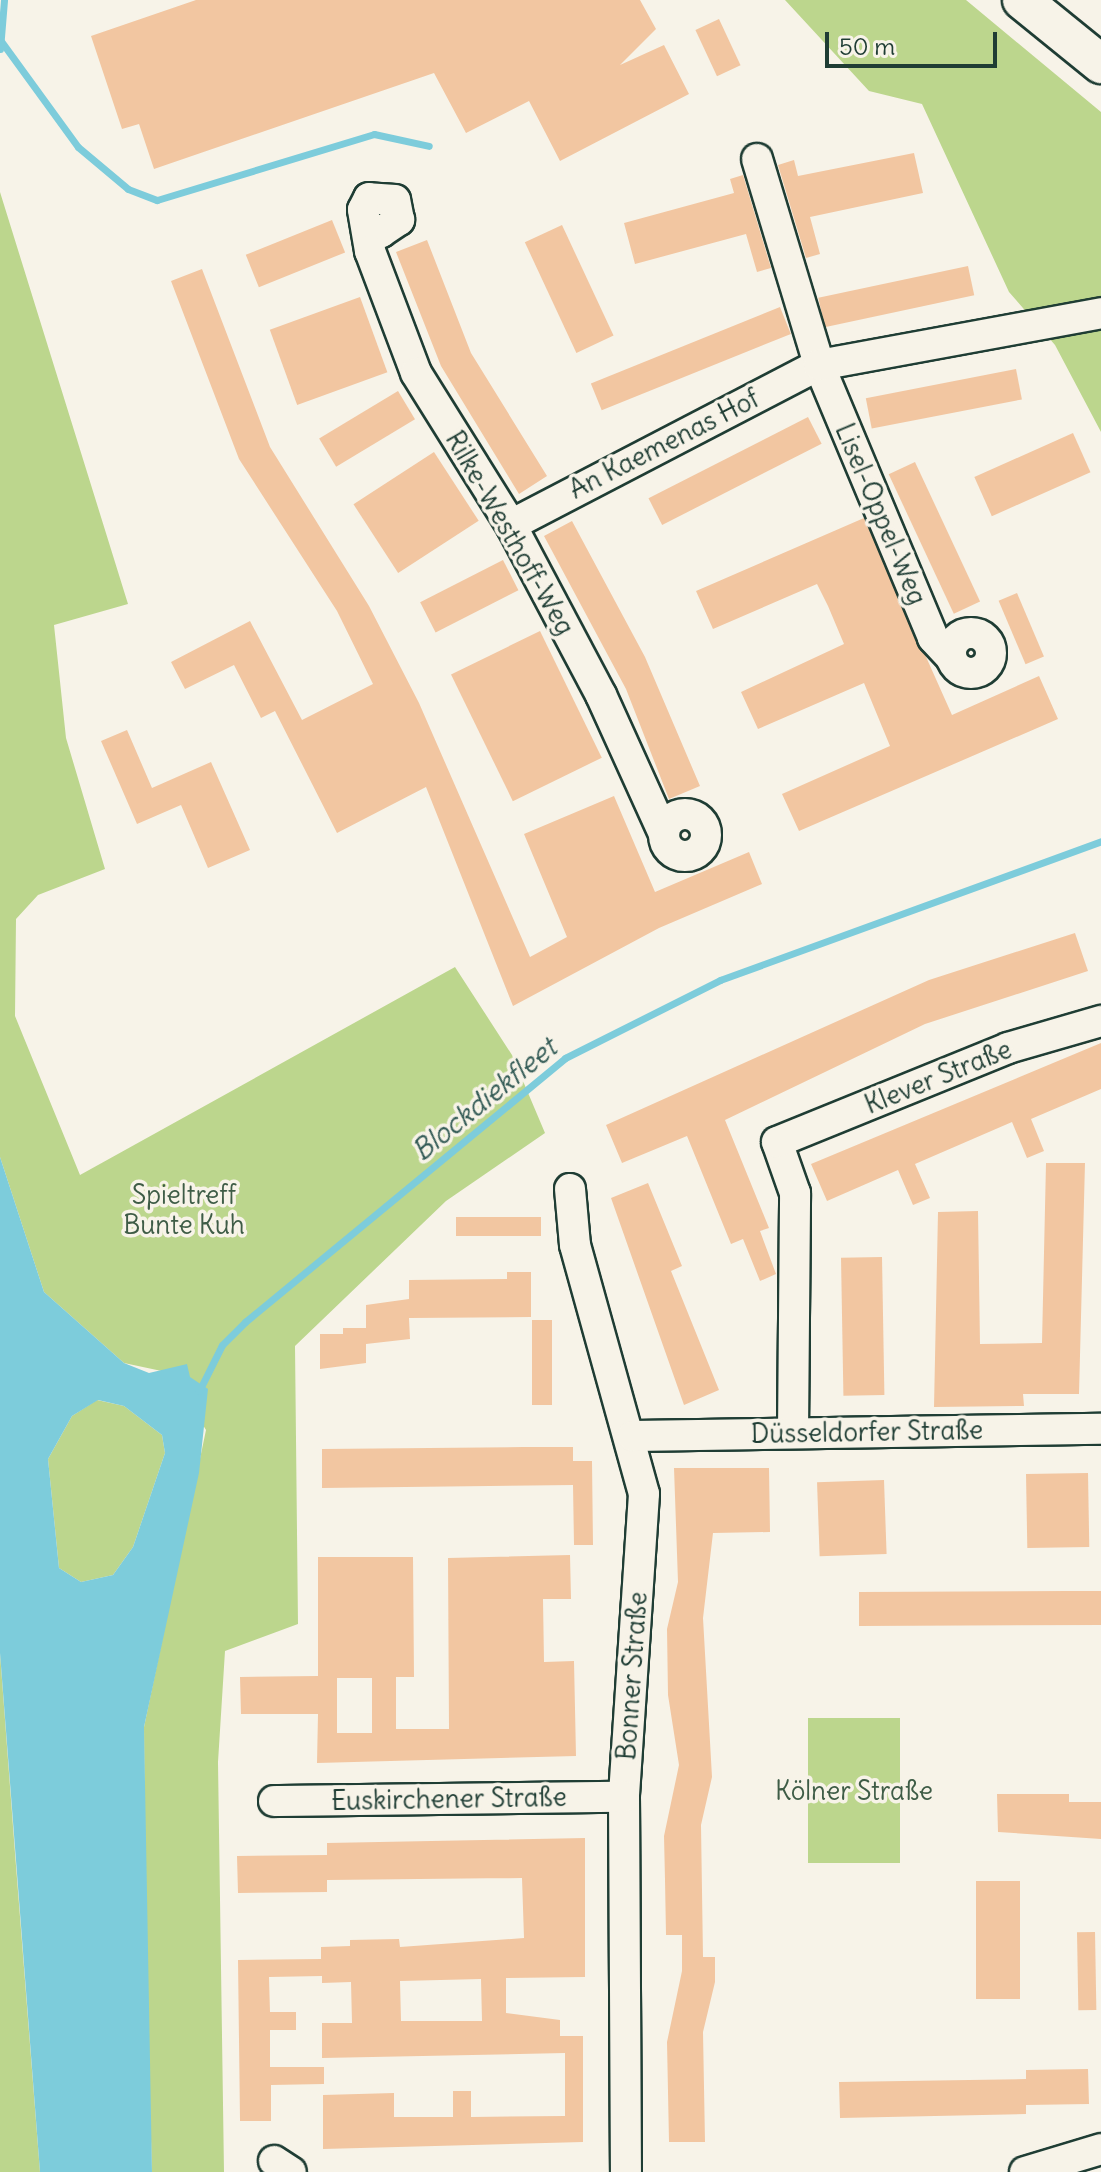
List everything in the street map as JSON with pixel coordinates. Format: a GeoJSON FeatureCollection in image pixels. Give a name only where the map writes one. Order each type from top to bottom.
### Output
{"type":"FeatureCollection","features":[{"type":"Feature","properties":{"kind":"main road"},"geometry":{"type":"LineString","coordinates":[[1022,0],[1101,64]]}},
{"type":"Feature","properties":{"kind":"street"},"geometry":{"type":"LineString","coordinates":[[757,159],[819,365]]}},
{"type":"Feature","properties":{"kind":"street","name":"Rilke-Westhoff-Weg"},"geometry":{"type":"LineString","coordinates":[[371,228],[370,251],[416,373],[511,525],[601,695],[664,834]]}},
{"type":"Feature","properties":{"kind":"street","name":"An Kaemenas Hof"},"geometry":{"type":"LineString","coordinates":[[511,525],[819,365],[1101,313]]}},
{"type":"Feature","properties":{"kind":"street","name":"Lisel-Oppel-Weg"},"geometry":{"type":"LineString","coordinates":[[819,365],[933,638],[951,657]]}},
{"type":"Feature","properties":{"kind":"street","name":"Klever Straße"},"geometry":{"type":"LineString","coordinates":[[793,1433],[795,1193],[777,1142],[1008,1048],[1101,1021]]}},
{"type":"Feature","properties":{"kind":"street","name":"Bonner Straße"},"geometry":{"type":"LineString","coordinates":[[570,1189],[575,1245],[633,1436],[644,1494],[624,1797],[626,2172]]}},
{"type":"Feature","properties":{"kind":"street","name":"Düsseldorfer Straße"},"geometry":{"type":"LineString","coordinates":[[633,1436],[1101,1429]]}},
{"type":"Feature","properties":{"kind":"street","name":"Euskirchener Straße"},"geometry":{"type":"LineString","coordinates":[[274,1801],[624,1797]]}},
{"type":"Feature","properties":{"kind":"street"},"geometry":{"type":"LineString","coordinates":[[1025,2172],[1101,2149]]}},
{"type":"Feature","properties":{"kind":"green space"},"geometry":{"type":"Polygon","coordinates":[[[785,0],[966,0],[1101,112],[1101,432],[1055,345],[1009,292],[922,104],[869,91],[785,0]]]}},
{"type":"Feature","properties":{"kind":"green space","name":"Spieltreff Bunte Kuh"},"geometry":{"type":"Polygon","coordinates":[[[0,192],[128,604],[54,625],[66,738],[105,869],[38,895],[16,919],[15,1016],[80,1175],[455,967],[512,1055],[545,1133],[446,1201],[295,1346],[298,1624],[225,1651],[218,1762],[224,2172],[152,2172],[146,1973],[144,1727],[206,1430],[171,1373],[124,1363],[44,1292],[0,1157],[0,192]]]}},
{"type":"Feature","properties":{"kind":"green space"},"geometry":{"type":"Polygon","coordinates":[[[97,1400],[124,1406],[162,1435],[165,1453],[133,1547],[113,1575],[81,1582],[59,1568],[48,1459],[72,1416],[97,1400]]]}},
{"type":"Feature","properties":{"kind":"green space"},"geometry":{"type":"Polygon","coordinates":[[[0,1653],[15,1853],[40,2172],[0,2172],[0,1653]]]}},
{"type":"Feature","properties":{"kind":"green space","name":"Kölner Straße"},"geometry":{"type":"Polygon","coordinates":[[[808,1718],[900,1718],[900,1863],[808,1863],[808,1718]]]}},
{"type":"Feature","properties":{"kind":"water"},"geometry":{"type":"Polygon","coordinates":[[[0,1157],[44,1292],[124,1363],[149,1373],[187,1364],[190,1377],[208,1389],[199,1473],[144,1727],[152,2172],[40,2172],[0,1653],[0,1157]],[[98,1400],[72,1416],[48,1459],[59,1568],[81,1582],[113,1575],[133,1547],[165,1453],[162,1435],[124,1406],[98,1400]]]}},
{"type":"Feature","properties":{"kind":"building"},"geometry":{"type":"Polygon","coordinates":[[[196,0],[640,0],[656,29],[620,65],[664,45],[689,94],[560,161],[529,101],[466,133],[434,73],[154,169],[139,124],[122,129],[91,36],[196,0]]]}},
{"type":"Feature","properties":{"kind":"building"},"geometry":{"type":"Polygon","coordinates":[[[719,19],[741,65],[717,76],[695,30],[719,19]]]}},
{"type":"Feature","properties":{"kind":"building"},"geometry":{"type":"Polygon","coordinates":[[[914,153],[923,193],[810,217],[820,254],[806,258],[778,165],[794,160],[798,176],[914,153]]]}},
{"type":"Feature","properties":{"kind":"building"},"geometry":{"type":"Polygon","coordinates":[[[743,175],[771,268],[757,272],[746,234],[635,264],[624,223],[734,193],[730,179],[743,175]]]}},
{"type":"Feature","properties":{"kind":"building"},"geometry":{"type":"Polygon","coordinates":[[[332,220],[345,252],[259,287],[246,255],[332,220]]]}},
{"type":"Feature","properties":{"kind":"building"},"geometry":{"type":"Polygon","coordinates":[[[562,225],[614,336],[576,353],[525,242],[562,225]]]}},
{"type":"Feature","properties":{"kind":"building"},"geometry":{"type":"Polygon","coordinates":[[[427,240],[471,353],[547,476],[519,494],[441,366],[396,252],[427,240]]]}},
{"type":"Feature","properties":{"kind":"building"},"geometry":{"type":"Polygon","coordinates":[[[968,266],[974,295],[825,327],[818,298],[968,266]]]}},
{"type":"Feature","properties":{"kind":"building"},"geometry":{"type":"Polygon","coordinates":[[[202,269],[270,447],[369,606],[419,703],[530,957],[567,937],[524,834],[614,796],[655,892],[749,852],[762,884],[659,928],[513,1006],[426,787],[337,833],[275,711],[261,718],[234,665],[185,689],[171,662],[250,621],[302,720],[373,684],[337,611],[239,459],[171,281],[202,269]]]}},
{"type":"Feature","properties":{"kind":"building"},"geometry":{"type":"Polygon","coordinates":[[[360,297],[387,372],[297,405],[270,330],[360,297]]]}},
{"type":"Feature","properties":{"kind":"building"},"geometry":{"type":"Polygon","coordinates":[[[780,307],[791,334],[602,410],[591,383],[780,307]]]}},
{"type":"Feature","properties":{"kind":"building"},"geometry":{"type":"Polygon","coordinates":[[[1016,369],[1022,399],[872,429],[866,398],[1016,369]]]}},
{"type":"Feature","properties":{"kind":"building"},"geometry":{"type":"Polygon","coordinates":[[[398,391],[415,419],[336,467],[319,438],[398,391]]]}},
{"type":"Feature","properties":{"kind":"building"},"geometry":{"type":"Polygon","coordinates":[[[808,417],[822,444],[662,525],[649,498],[808,417]]]}},
{"type":"Feature","properties":{"kind":"building"},"geometry":{"type":"Polygon","coordinates":[[[1073,433],[1090,472],[992,516],[974,477],[1073,433]]]}},
{"type":"Feature","properties":{"kind":"building"},"geometry":{"type":"Polygon","coordinates":[[[434,452],[479,521],[398,573],[353,504],[434,452]]]}},
{"type":"Feature","properties":{"kind":"building"},"geometry":{"type":"Polygon","coordinates":[[[915,462],[980,602],[954,614],[889,474],[915,462]]]}},
{"type":"Feature","properties":{"kind":"building"},"geometry":{"type":"Polygon","coordinates":[[[864,518],[952,715],[1039,676],[1058,719],[799,831],[782,794],[890,746],[864,683],[758,729],[741,692],[844,644],[828,606],[817,584],[713,629],[696,591],[864,518]]]}},
{"type":"Feature","properties":{"kind":"building"},"geometry":{"type":"Polygon","coordinates":[[[572,521],[645,657],[700,786],[669,799],[626,689],[544,536],[572,521]]]}},
{"type":"Feature","properties":{"kind":"building"},"geometry":{"type":"Polygon","coordinates":[[[503,560],[518,590],[436,633],[420,602],[503,560]]]}},
{"type":"Feature","properties":{"kind":"building"},"geometry":{"type":"Polygon","coordinates":[[[1017,593],[1044,657],[1026,664],[999,601],[1017,593]]]}},
{"type":"Feature","properties":{"kind":"building"},"geometry":{"type":"Polygon","coordinates":[[[540,631],[602,758],[513,801],[451,674],[540,631]]]}},
{"type":"Feature","properties":{"kind":"building"},"geometry":{"type":"Polygon","coordinates":[[[127,730],[152,788],[211,762],[250,850],[208,868],[181,805],[137,824],[101,741],[127,730]]]}},
{"type":"Feature","properties":{"kind":"building"},"geometry":{"type":"Polygon","coordinates":[[[1075,933],[1088,971],[925,1024],[725,1120],[769,1228],[760,1231],[776,1274],[760,1281],[743,1239],[731,1244],[687,1136],[622,1163],[606,1125],[929,980],[1075,933]]]}},
{"type":"Feature","properties":{"kind":"building"},"geometry":{"type":"Polygon","coordinates":[[[1101,1043],[1101,1089],[1031,1119],[1044,1151],[1027,1158],[1012,1122],[915,1164],[930,1198],[913,1205],[898,1170],[827,1201],[811,1164],[1101,1043]]]}},
{"type":"Feature","properties":{"kind":"building"},"geometry":{"type":"Polygon","coordinates":[[[1046,1163],[1085,1163],[1079,1394],[1023,1394],[1024,1406],[934,1407],[938,1212],[978,1211],[980,1344],[1042,1343],[1046,1163]]]}},
{"type":"Feature","properties":{"kind":"building"},"geometry":{"type":"Polygon","coordinates":[[[648,1183],[682,1266],[671,1271],[719,1390],[684,1405],[611,1198],[648,1183]]]}},
{"type":"Feature","properties":{"kind":"building"},"geometry":{"type":"Polygon","coordinates":[[[456,1217],[541,1217],[541,1236],[456,1236],[456,1217]]]}},
{"type":"Feature","properties":{"kind":"building"},"geometry":{"type":"Polygon","coordinates":[[[882,1257],[884,1395],[843,1396],[841,1258],[882,1257]]]}},
{"type":"Feature","properties":{"kind":"building"},"geometry":{"type":"Polygon","coordinates":[[[507,1272],[531,1272],[531,1317],[409,1318],[410,1339],[366,1344],[366,1305],[409,1299],[409,1280],[507,1279],[507,1272]]]}},
{"type":"Feature","properties":{"kind":"building"},"geometry":{"type":"Polygon","coordinates":[[[532,1320],[552,1320],[552,1405],[532,1405],[532,1320]]]}},
{"type":"Feature","properties":{"kind":"building"},"geometry":{"type":"Polygon","coordinates":[[[343,1328],[366,1328],[366,1363],[320,1369],[320,1334],[343,1334],[343,1328]]]}},
{"type":"Feature","properties":{"kind":"building"},"geometry":{"type":"Polygon","coordinates":[[[573,1447],[573,1461],[592,1461],[593,1545],[574,1545],[573,1485],[322,1488],[322,1449],[573,1447]]]}},
{"type":"Feature","properties":{"kind":"building"},"geometry":{"type":"Polygon","coordinates":[[[674,1468],[769,1468],[770,1532],[713,1533],[703,1618],[712,1777],[701,1825],[703,1957],[715,1957],[715,1982],[703,2032],[705,2142],[669,2142],[667,2042],[682,1971],[682,1935],[666,1935],[664,1836],[679,1765],[668,1695],[667,1629],[678,1582],[674,1468]]]}},
{"type":"Feature","properties":{"kind":"building"},"geometry":{"type":"Polygon","coordinates":[[[1088,1473],[1089,1547],[1027,1548],[1026,1474],[1088,1473]]]}},
{"type":"Feature","properties":{"kind":"building"},"geometry":{"type":"Polygon","coordinates":[[[884,1480],[887,1554],[820,1556],[817,1482],[884,1480]]]}},
{"type":"Feature","properties":{"kind":"building"},"geometry":{"type":"Polygon","coordinates":[[[570,1555],[571,1599],[543,1599],[544,1662],[574,1661],[576,1756],[317,1763],[318,1714],[241,1714],[240,1677],[318,1676],[318,1557],[413,1557],[414,1677],[396,1677],[396,1729],[449,1729],[448,1558],[570,1555]],[[337,1678],[337,1733],[372,1733],[372,1678],[337,1678]]]}},
{"type":"Feature","properties":{"kind":"building"},"geometry":{"type":"Polygon","coordinates":[[[1101,1591],[1101,1625],[859,1626],[859,1592],[1101,1591]]]}},
{"type":"Feature","properties":{"kind":"building"},"geometry":{"type":"Polygon","coordinates":[[[997,1794],[1069,1794],[1069,1802],[1101,1802],[1101,1839],[998,1832],[997,1794]]]}},
{"type":"Feature","properties":{"kind":"building"},"geometry":{"type":"Polygon","coordinates":[[[585,1838],[585,1977],[506,1978],[506,2013],[560,2020],[560,2036],[583,2036],[583,2142],[323,2149],[323,2095],[394,2093],[394,2117],[453,2117],[453,2091],[471,2091],[471,2117],[565,2116],[565,2053],[322,2058],[322,2023],[352,2023],[351,1982],[322,1983],[322,1976],[269,1977],[270,2012],[296,2012],[296,2030],[270,2030],[270,2067],[324,2067],[324,2084],[271,2085],[271,2121],[240,2121],[238,1960],[321,1959],[321,1947],[350,1946],[350,1940],[399,1939],[400,1947],[524,1938],[522,1878],[327,1880],[327,1892],[238,1893],[237,1856],[327,1855],[327,1843],[585,1838]],[[481,1979],[400,1981],[401,2021],[482,2021],[481,1979]]]}},
{"type":"Feature","properties":{"kind":"building"},"geometry":{"type":"Polygon","coordinates":[[[976,1881],[1020,1881],[1020,1999],[976,1999],[976,1881]]]}},
{"type":"Feature","properties":{"kind":"building"},"geometry":{"type":"Polygon","coordinates":[[[1077,1932],[1095,1932],[1096,2010],[1078,2010],[1077,1932]]]}},
{"type":"Feature","properties":{"kind":"building"},"geometry":{"type":"Polygon","coordinates":[[[1088,2069],[1089,2104],[1026,2105],[1026,2114],[840,2118],[839,2082],[1026,2079],[1026,2070],[1088,2069]]]}},
{"type":"Feature","properties":{"kind":"waterway","name":"Blockdiekfleet"},"geometry":{"type":"LineString","coordinates":[[0,49],[4,0]]}},
{"type":"Feature","properties":{"kind":"waterway"},"geometry":{"type":"LineString","coordinates":[[1,41],[78,147],[128,189],[157,200],[374,134],[429,146]]}},
{"type":"Feature","properties":{"kind":"waterway","name":"Blockdiekfleet"},"geometry":{"type":"LineString","coordinates":[[199,1391],[222,1345],[245,1322],[565,1058],[720,980],[1101,841]]}}]}
